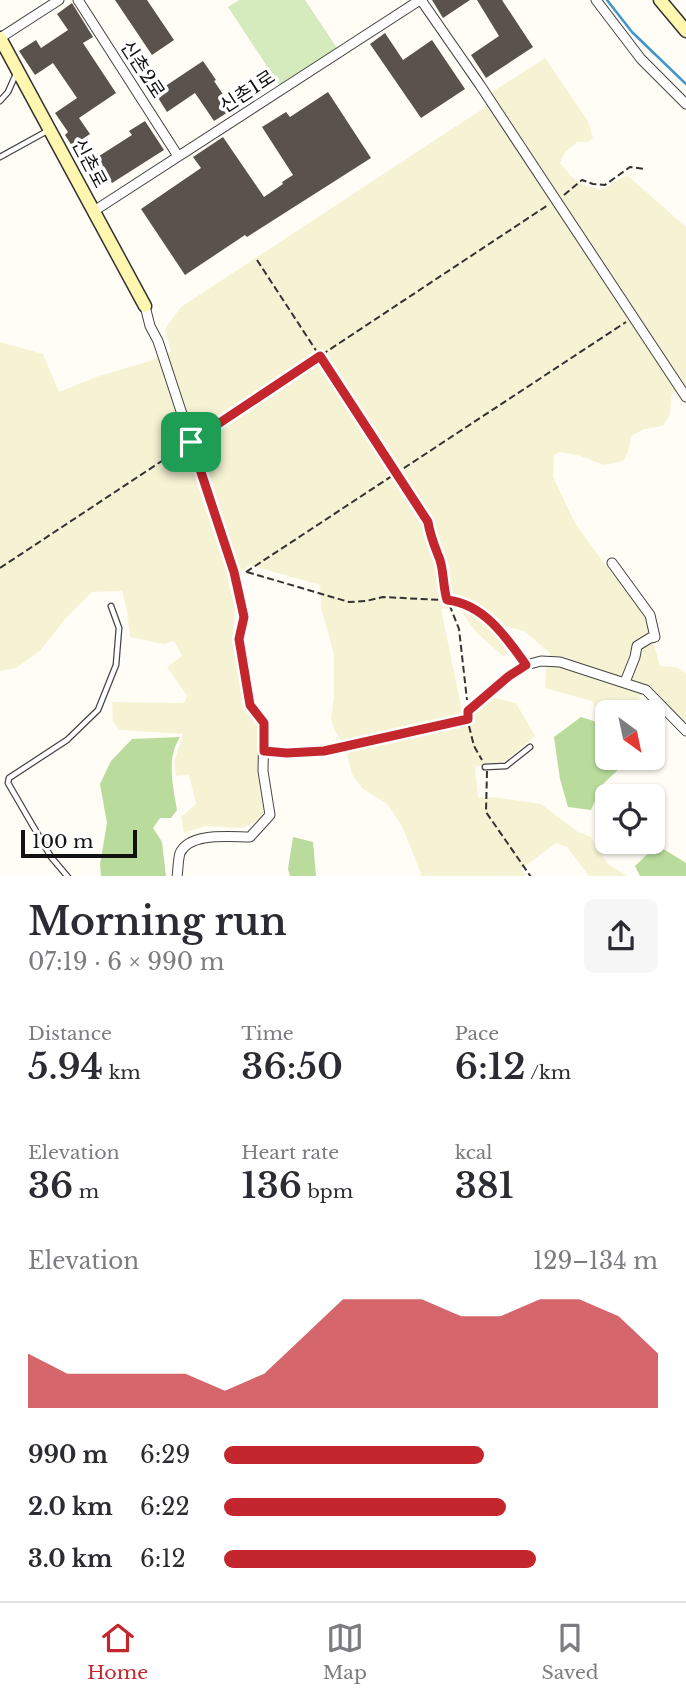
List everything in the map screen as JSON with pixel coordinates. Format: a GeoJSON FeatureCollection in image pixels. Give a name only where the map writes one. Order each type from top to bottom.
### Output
{"type":"FeatureCollection","features":[{"type":"Feature","properties":{"kind":"street"},"geometry":{"type":"LineString","coordinates":[[0,38],[59,0]]}},
{"type":"Feature","properties":{"kind":"street","name":"신촌2로"},"geometry":{"type":"LineString","coordinates":[[78,0],[178,156]]}},
{"type":"Feature","properties":{"kind":"street"},"geometry":{"type":"LineString","coordinates":[[420,0],[480,85],[686,397]]}},
{"type":"Feature","properties":{"kind":"street","name":"신촌1로"},"geometry":{"type":"LineString","coordinates":[[94,211],[420,0]]}},
{"type":"Feature","properties":{"kind":"street"},"geometry":{"type":"LineString","coordinates":[[596,0],[641,59],[686,104]]}},
{"type":"Feature","properties":{"kind":"street"},"geometry":{"type":"LineString","coordinates":[[660,0],[686,31]]}},
{"type":"Feature","properties":{"kind":"street","name":"신촌로"},"geometry":{"type":"LineString","coordinates":[[0,38],[145,306]]}},
{"type":"Feature","properties":{"kind":"street"},"geometry":{"type":"LineString","coordinates":[[145,306],[232,568],[244,617],[239,639],[250,705],[264,723],[263,771],[270,815],[250,836],[205,838],[190,842],[180,854],[177,876]]}},
{"type":"Feature","properties":{"kind":"street"},"geometry":{"type":"LineString","coordinates":[[612,563],[650,615],[655,637],[637,646],[625,682]]}},
{"type":"Feature","properties":{"kind":"street"},"geometry":{"type":"LineString","coordinates":[[264,751],[324,751],[468,715],[509,676],[526,665],[541,662],[560,662],[646,690],[686,731]]}},
{"type":"Feature","properties":{"kind":"lane"},"geometry":{"type":"LineString","coordinates":[[0,101],[8,92],[17,70]]}},
{"type":"Feature","properties":{"kind":"lane"},"geometry":{"type":"LineString","coordinates":[[0,157],[50,130]]}},
{"type":"Feature","properties":{"kind":"lane"},"geometry":{"type":"LineString","coordinates":[[67,876],[51,857],[8,783],[9,778],[67,740],[97,710],[116,665],[119,628],[111,606]]}},
{"type":"Feature","properties":{"kind":"lane"},"geometry":{"type":"LineString","coordinates":[[485,767],[506,766],[530,747]]}},
{"type":"Feature","properties":{"kind":"path"},"geometry":{"type":"LineString","coordinates":[[0,568],[582,180],[605,185],[630,167],[645,169]]}},
{"type":"Feature","properties":{"kind":"path"},"geometry":{"type":"LineString","coordinates":[[257,260],[428,522],[444,578],[444,591],[459,629],[468,715],[474,746],[485,767],[486,813],[530,876]]}},
{"type":"Feature","properties":{"kind":"path"},"geometry":{"type":"LineString","coordinates":[[246,572],[633,318]]}},
{"type":"Feature","properties":{"kind":"path"},"geometry":{"type":"LineString","coordinates":[[232,568],[348,602],[383,597],[461,601],[477,610],[504,634],[526,665]]}},
{"type":"Feature","properties":{"kind":"shaded area"},"geometry":{"type":"Polygon","coordinates":[[[545,58],[588,121],[593,138],[588,142],[577,142],[565,152],[560,163],[583,185],[601,190],[627,175],[686,227],[686,389],[672,393],[670,414],[663,426],[644,429],[631,436],[623,461],[603,465],[581,456],[560,452],[554,455],[553,477],[575,523],[609,570],[637,602],[649,627],[660,666],[675,667],[686,673],[686,721],[665,703],[665,700],[646,687],[638,700],[595,700],[595,707],[592,701],[545,688],[550,653],[524,631],[505,626],[508,650],[504,657],[475,631],[458,607],[441,609],[462,711],[472,712],[490,697],[516,703],[535,736],[504,762],[475,767],[478,797],[541,804],[578,832],[591,837],[595,843],[595,854],[602,854],[608,864],[627,876],[589,876],[567,847],[556,843],[521,869],[526,876],[422,876],[402,826],[387,804],[362,788],[352,774],[346,750],[334,729],[331,718],[334,655],[321,607],[320,585],[250,565],[228,582],[235,605],[233,638],[246,705],[260,724],[259,753],[266,808],[259,820],[242,828],[205,826],[184,833],[181,817],[196,804],[189,775],[176,776],[174,762],[183,734],[120,730],[113,722],[112,702],[184,703],[187,696],[167,667],[182,656],[174,641],[163,644],[130,637],[122,591],[92,592],[65,619],[40,651],[16,668],[0,671],[0,342],[43,354],[59,392],[171,352],[165,329],[181,307],[484,108],[492,92],[545,58]]]}},
{"type":"Feature","properties":{"kind":"green space"},"geometry":{"type":"Polygon","coordinates":[[[239,0],[305,0],[337,48],[280,86],[228,7],[239,0]]]}},
{"type":"Feature","properties":{"kind":"green space"},"geometry":{"type":"Polygon","coordinates":[[[581,717],[595,721],[595,770],[618,770],[603,784],[595,784],[595,800],[591,810],[568,807],[560,779],[554,737],[581,717]]]}},
{"type":"Feature","properties":{"kind":"green space"},"geometry":{"type":"Polygon","coordinates":[[[180,737],[172,763],[177,810],[171,818],[160,818],[153,828],[162,842],[166,876],[101,876],[100,864],[107,823],[100,784],[111,761],[132,739],[180,737]]]}},
{"type":"Feature","properties":{"kind":"green space"},"geometry":{"type":"Polygon","coordinates":[[[293,837],[313,842],[316,876],[290,876],[288,869],[293,837]]]}},
{"type":"Feature","properties":{"kind":"green space"},"geometry":{"type":"Polygon","coordinates":[[[665,850],[686,863],[686,876],[640,876],[635,866],[648,854],[665,854],[665,850]]]}},
{"type":"Feature","properties":{"kind":"building"},"geometry":{"type":"Polygon","coordinates":[[[115,0],[147,0],[174,40],[152,55],[115,0]]]}},
{"type":"Feature","properties":{"kind":"building"},"geometry":{"type":"Polygon","coordinates":[[[432,0],[470,0],[443,18],[432,0]]]}},
{"type":"Feature","properties":{"kind":"building"},"geometry":{"type":"Polygon","coordinates":[[[477,0],[502,0],[533,47],[486,78],[471,55],[499,36],[477,0]]]}},
{"type":"Feature","properties":{"kind":"building"},"geometry":{"type":"Polygon","coordinates":[[[72,3],[93,37],[83,43],[116,93],[79,118],[90,134],[72,146],[65,135],[68,132],[55,113],[77,98],[53,63],[35,75],[19,51],[36,40],[41,48],[68,30],[57,14],[72,3]]]}},
{"type":"Feature","properties":{"kind":"building"},"geometry":{"type":"Polygon","coordinates":[[[385,33],[403,60],[432,40],[465,89],[421,118],[370,44],[385,33]]]}},
{"type":"Feature","properties":{"kind":"building"},"geometry":{"type":"Polygon","coordinates":[[[203,61],[233,109],[214,121],[195,93],[167,112],[155,93],[203,61]]]}},
{"type":"Feature","properties":{"kind":"building"},"geometry":{"type":"Polygon","coordinates":[[[328,92],[371,158],[185,275],[141,209],[201,168],[193,157],[223,137],[264,197],[293,175],[262,127],[286,112],[290,117],[328,92]]]}},
{"type":"Feature","properties":{"kind":"building"},"geometry":{"type":"Polygon","coordinates":[[[145,121],[164,150],[112,183],[96,158],[132,135],[129,131],[145,121]]]}},
{"type":"Feature","properties":{"kind":"waterway"},"geometry":{"type":"LineString","coordinates":[[607,0],[632,32],[686,84]]}},
{"type":"Feature","properties":{"kind":"route"},"geometry":{"type":"LineString","coordinates":[[320,356],[428,522],[440,561],[447,600],[461,601],[477,610],[504,634],[526,665],[468,711],[468,719],[324,751],[264,751],[264,723],[250,705],[239,639],[244,617],[234,572],[191,442],[320,356]]}}]}
